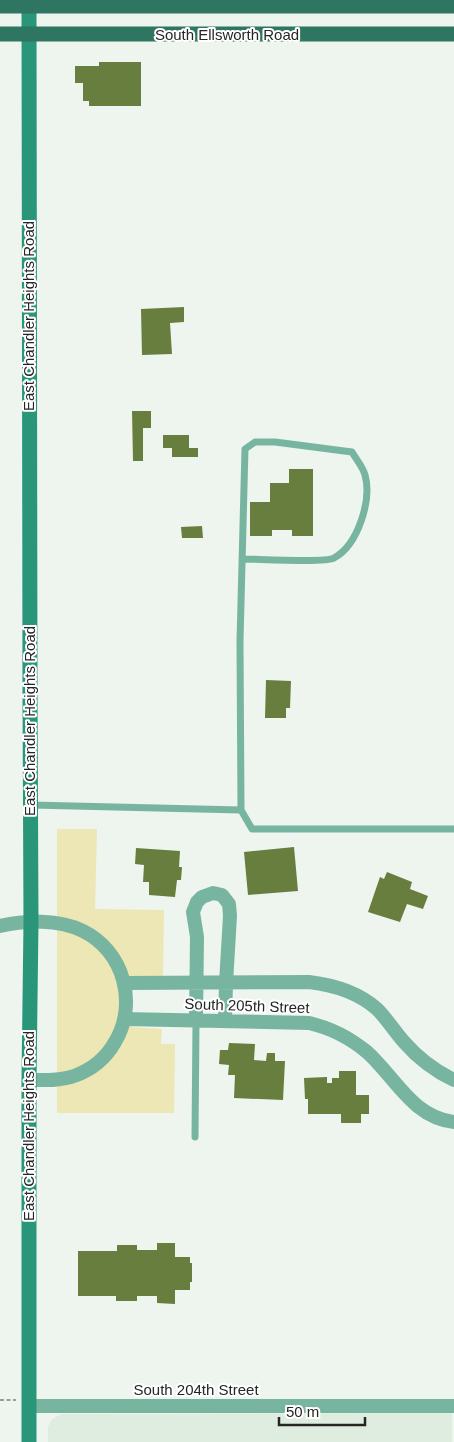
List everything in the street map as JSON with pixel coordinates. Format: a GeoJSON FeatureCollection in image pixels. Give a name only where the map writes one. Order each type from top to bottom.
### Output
{"type":"FeatureCollection","features":[{"type":"Feature","properties":{"kind":"main road","name":"South Ellsworth Road"},"geometry":{"type":"LineString","coordinates":[[0,6],[29,3],[364,3],[454,6]]}},
{"type":"Feature","properties":{"kind":"main road","name":"East Chandler Heights Road"},"geometry":{"type":"LineString","coordinates":[[29,3],[31,805],[29,1442]]}},
{"type":"Feature","properties":{"kind":"main road","name":"South Ellsworth Road"},"geometry":{"type":"LineString","coordinates":[[0,34],[454,34]]}},
{"type":"Feature","properties":{"kind":"street"},"geometry":{"type":"LineString","coordinates":[[196,1021],[197,937],[193,912],[196,902],[202,897],[213,893],[222,895],[228,904],[230,916],[226,1021]]}},
{"type":"Feature","properties":{"kind":"street"},"geometry":{"type":"LineString","coordinates":[[1,925],[31,922],[69,926],[83,931],[98,941],[117,964],[126,993],[124,1020],[119,1036],[104,1057],[84,1072],[62,1079],[29,1080]]}},
{"type":"Feature","properties":{"kind":"street","name":"South 205th Street"},"geometry":{"type":"LineString","coordinates":[[124,983],[309,982],[338,987],[364,1000],[376,1009],[417,1055],[454,1080]]}},
{"type":"Feature","properties":{"kind":"street","name":"South 205th Street"},"geometry":{"type":"LineString","coordinates":[[124,1020],[309,1023],[332,1030],[354,1042],[368,1054],[414,1104],[424,1112],[434,1118],[454,1122]]}},
{"type":"Feature","properties":{"kind":"street","name":"South 204th Street"},"geometry":{"type":"LineString","coordinates":[[29,1403],[454,1406]]}},
{"type":"Feature","properties":{"kind":"lane"},"geometry":{"type":"LineString","coordinates":[[242,559],[320,560],[334,558],[347,546],[358,531],[366,497],[365,475],[352,452],[275,442],[255,442],[244,449],[240,641],[241,810],[252,829],[454,828]]}},
{"type":"Feature","properties":{"kind":"lane"},"geometry":{"type":"LineString","coordinates":[[31,805],[241,810]]}},
{"type":"Feature","properties":{"kind":"lane"},"geometry":{"type":"LineString","coordinates":[[195,1137],[196,1021]]}},
{"type":"Feature","properties":{"kind":"path"},"geometry":{"type":"LineString","coordinates":[[0,1400],[29,1403]]}},
{"type":"Feature","properties":{"kind":"shaded area"},"geometry":{"type":"Polygon","coordinates":[[[57,829],[97,829],[95,909],[164,910],[163,978],[131,977],[131,1027],[162,1029],[161,1044],[175,1044],[174,1113],[57,1113],[57,829]]]}},
{"type":"Feature","properties":{"kind":"shaded area"},"geometry":{"type":"Polygon","coordinates":[[[452,1413],[452,1442],[48,1442],[48,1427],[52,1419],[62,1414],[452,1413]]]}},
{"type":"Feature","properties":{"kind":"building"},"geometry":{"type":"Polygon","coordinates":[[[99,62],[141,62],[141,106],[89,106],[89,101],[83,101],[83,83],[75,83],[75,66],[99,66],[99,62]]]}},
{"type":"Feature","properties":{"kind":"building"},"geometry":{"type":"Polygon","coordinates":[[[184,307],[184,322],[170,323],[172,354],[142,355],[141,309],[184,307]]]}},
{"type":"Feature","properties":{"kind":"building"},"geometry":{"type":"Polygon","coordinates":[[[132,411],[151,411],[151,428],[143,428],[143,461],[133,461],[132,411]]]}},
{"type":"Feature","properties":{"kind":"building"},"geometry":{"type":"Polygon","coordinates":[[[163,435],[189,435],[189,448],[198,448],[198,457],[172,457],[172,448],[163,448],[163,435]]]}},
{"type":"Feature","properties":{"kind":"building"},"geometry":{"type":"Polygon","coordinates":[[[289,469],[313,469],[313,536],[292,536],[292,530],[272,530],[272,536],[250,536],[250,502],[270,502],[270,483],[289,483],[289,469]]]}},
{"type":"Feature","properties":{"kind":"building"},"geometry":{"type":"Polygon","coordinates":[[[202,526],[203,538],[182,538],[181,527],[202,526]]]}},
{"type":"Feature","properties":{"kind":"building"},"geometry":{"type":"Polygon","coordinates":[[[266,680],[291,681],[290,708],[286,708],[286,718],[265,718],[266,680]]]}},
{"type":"Feature","properties":{"kind":"building"},"geometry":{"type":"Polygon","coordinates":[[[294,847],[298,891],[248,895],[244,852],[294,847]]]}},
{"type":"Feature","properties":{"kind":"building"},"geometry":{"type":"Polygon","coordinates":[[[136,848],[180,851],[179,867],[182,867],[181,880],[177,880],[175,897],[149,895],[149,882],[143,882],[144,865],[135,864],[136,848]]]}},
{"type":"Feature","properties":{"kind":"building"},"geometry":{"type":"Polygon","coordinates":[[[387,872],[412,882],[410,889],[428,896],[423,909],[407,904],[400,922],[368,912],[380,877],[384,879],[387,872]]]}},
{"type":"Feature","properties":{"kind":"building"},"geometry":{"type":"Polygon","coordinates":[[[229,1043],[255,1044],[254,1060],[266,1061],[267,1053],[275,1053],[275,1061],[285,1061],[283,1100],[234,1098],[235,1075],[228,1075],[229,1065],[219,1064],[220,1050],[228,1050],[229,1043]]]}},
{"type":"Feature","properties":{"kind":"building"},"geometry":{"type":"Polygon","coordinates":[[[339,1071],[356,1071],[356,1095],[369,1095],[369,1114],[361,1114],[361,1123],[341,1123],[341,1114],[308,1114],[308,1099],[305,1099],[304,1078],[327,1077],[327,1083],[332,1083],[332,1078],[339,1078],[339,1071]]]}},
{"type":"Feature","properties":{"kind":"building"},"geometry":{"type":"Polygon","coordinates":[[[157,1243],[175,1243],[175,1257],[190,1257],[190,1263],[192,1263],[190,1290],[175,1290],[175,1304],[157,1303],[157,1296],[137,1296],[137,1301],[116,1301],[116,1296],[78,1296],[78,1251],[117,1251],[117,1245],[137,1245],[137,1250],[157,1250],[157,1243]]]}}]}
